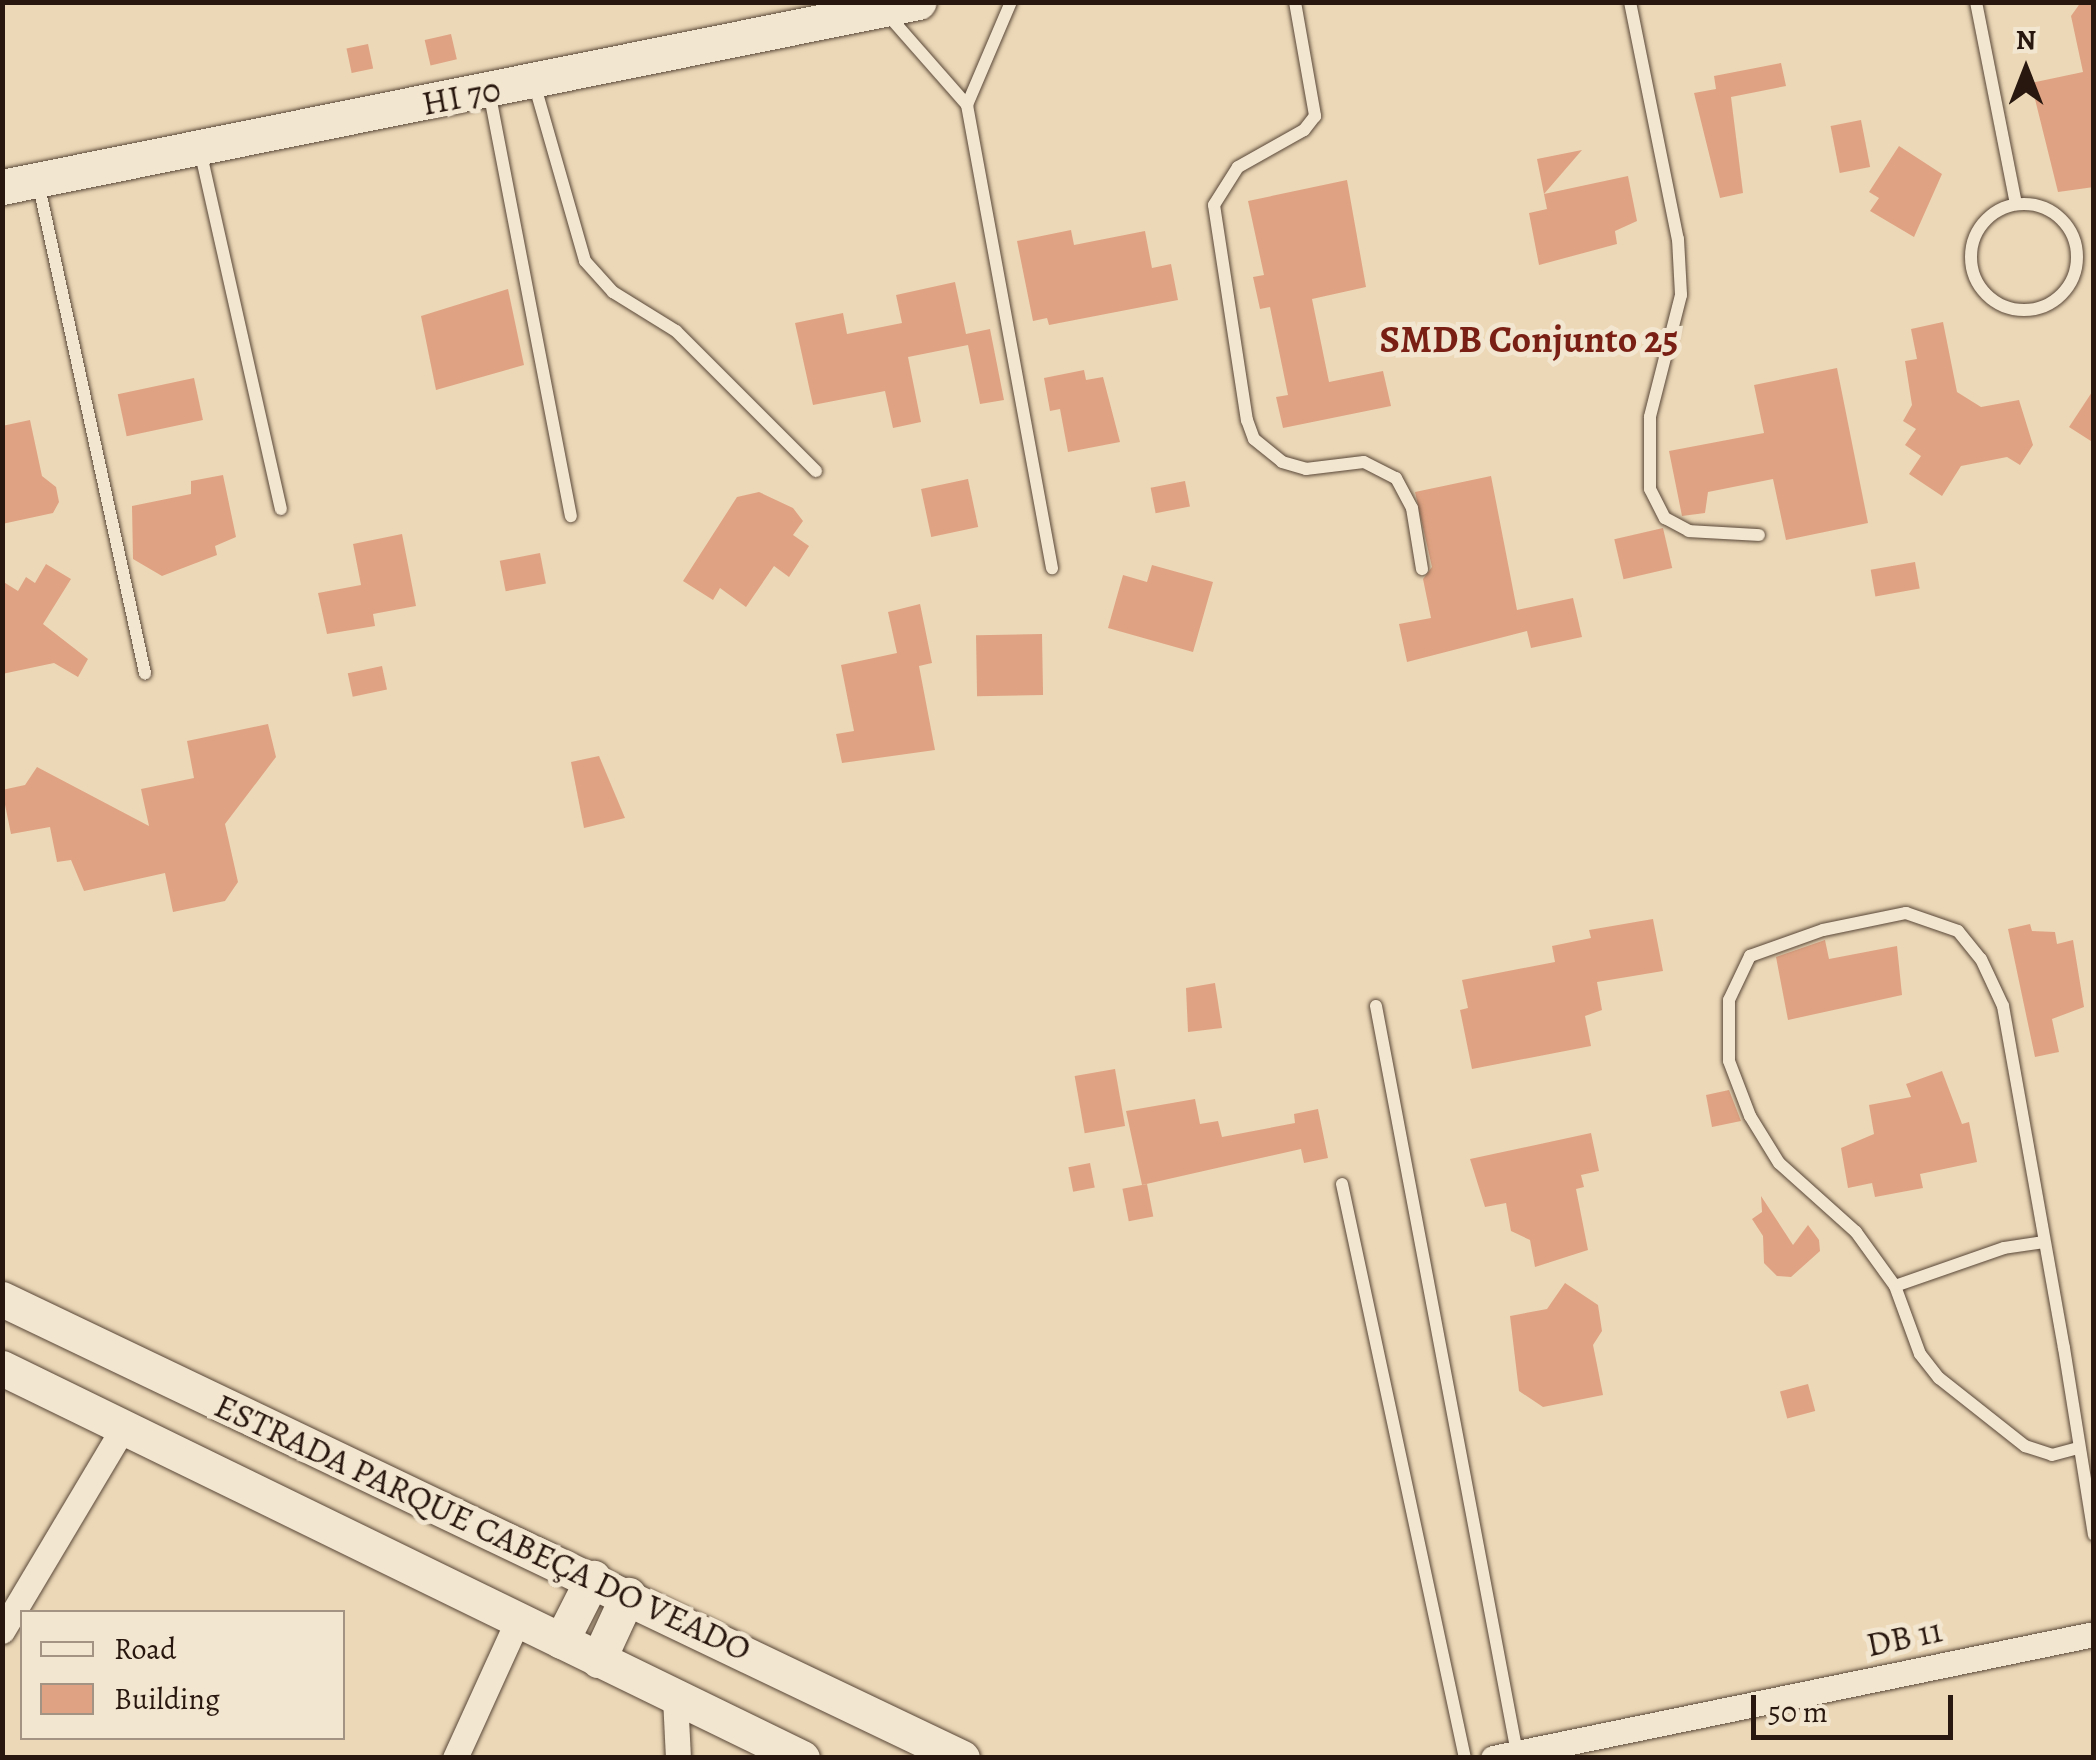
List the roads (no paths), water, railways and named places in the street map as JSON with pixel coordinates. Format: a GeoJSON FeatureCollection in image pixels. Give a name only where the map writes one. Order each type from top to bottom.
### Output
{"type":"FeatureCollection","features":[{"type":"Feature","properties":{"kind":"main road","name":"HI 70"},"geometry":{"type":"LineString","coordinates":[[2,186],[489,92],[919,2]]}},
{"type":"Feature","properties":{"kind":"main road","name":"ESTRADA PARQUE CABEÇA DO VEADO"},"geometry":{"type":"LineString","coordinates":[[2,1299],[593,1578],[962,1758]]}},
{"type":"Feature","properties":{"kind":"main road","name":"ESTRADA PARQUE CABEÇA DO VEADO"},"geometry":{"type":"LineString","coordinates":[[2,1368],[802,1758]]}},
{"type":"Feature","properties":{"kind":"main road"},"geometry":{"type":"LineString","coordinates":[[562,1641],[593,1578]]}},
{"type":"Feature","properties":{"kind":"main road"},"geometry":{"type":"LineString","coordinates":[[598,1660],[628,1595]]}},
{"type":"Feature","properties":{"kind":"street"},"geometry":{"type":"LineString","coordinates":[[2,1631],[123,1428]]}},
{"type":"Feature","properties":{"kind":"street"},"geometry":{"type":"LineString","coordinates":[[455,1758],[518,1620]]}},
{"type":"Feature","properties":{"kind":"street","name":"DB 11"},"geometry":{"type":"LineString","coordinates":[[1505,1755],[2094,1634]]}},
{"type":"Feature","properties":{"kind":"street"},"geometry":{"type":"LineString","coordinates":[[675,1697],[678,1758]]}},
{"type":"Feature","properties":{"kind":"lane"},"geometry":{"type":"LineString","coordinates":[[967,105],[1011,2]]}},
{"type":"Feature","properties":{"kind":"lane"},"geometry":{"type":"LineString","coordinates":[[1296,2],[1314,116],[1304,130],[1238,167],[1214,206],[1247,420],[1254,439],[1282,462],[1306,469],[1364,462],[1396,478],[1412,508],[1422,569]]}},
{"type":"Feature","properties":{"kind":"lane"},"geometry":{"type":"LineString","coordinates":[[1630,2],[1678,239],[1681,295],[1650,417],[1650,488],[1665,518],[1690,531],[1760,535]]}},
{"type":"Feature","properties":{"kind":"lane"},"geometry":{"type":"LineString","coordinates":[[1976,2],[2016,204]]}},
{"type":"Feature","properties":{"kind":"lane"},"geometry":{"type":"LineString","coordinates":[[883,9],[967,105],[1052,568]]}},
{"type":"Feature","properties":{"kind":"lane"},"geometry":{"type":"LineString","coordinates":[[534,81],[584,261],[613,292],[676,331],[816,470]]}},
{"type":"Feature","properties":{"kind":"lane"},"geometry":{"type":"LineString","coordinates":[[489,92],[572,516]]}},
{"type":"Feature","properties":{"kind":"lane"},"geometry":{"type":"LineString","coordinates":[[199,148],[282,509]]}},
{"type":"Feature","properties":{"kind":"lane"},"geometry":{"type":"LineString","coordinates":[[38,180],[145,673]]}},
{"type":"Feature","properties":{"kind":"lane"},"geometry":{"type":"LineString","coordinates":[[2016,204],[2034,205],[2065,222],[2078,255],[2067,288],[2039,309],[2004,308],[1978,286],[1971,269],[1970,252],[1985,220],[2016,204]]}},
{"type":"Feature","properties":{"kind":"lane"},"geometry":{"type":"LineString","coordinates":[[2080,1448],[2052,1455],[2025,1446],[1939,1378],[1920,1354],[1895,1286],[1856,1232],[1779,1163],[1750,1116],[1729,1061],[1729,1000],[1750,956],[1823,930],[1906,912],[1958,932],[1981,959],[2003,1006],[2080,1448],[2094,1536]]}},
{"type":"Feature","properties":{"kind":"lane"},"geometry":{"type":"LineString","coordinates":[[1376,1006],[1505,1755]]}},
{"type":"Feature","properties":{"kind":"lane"},"geometry":{"type":"LineString","coordinates":[[1342,1184],[1465,1758]]}},
{"type":"Feature","properties":{"kind":"lane"},"geometry":{"type":"LineString","coordinates":[[1895,1286],[2004,1248],[2044,1242]]}},
{"type":"Feature","properties":{"kind":"district","name":"SMDB Conjunto 25"},"geometry":{"type":"Point","coordinates":[1529,340]}}]}
